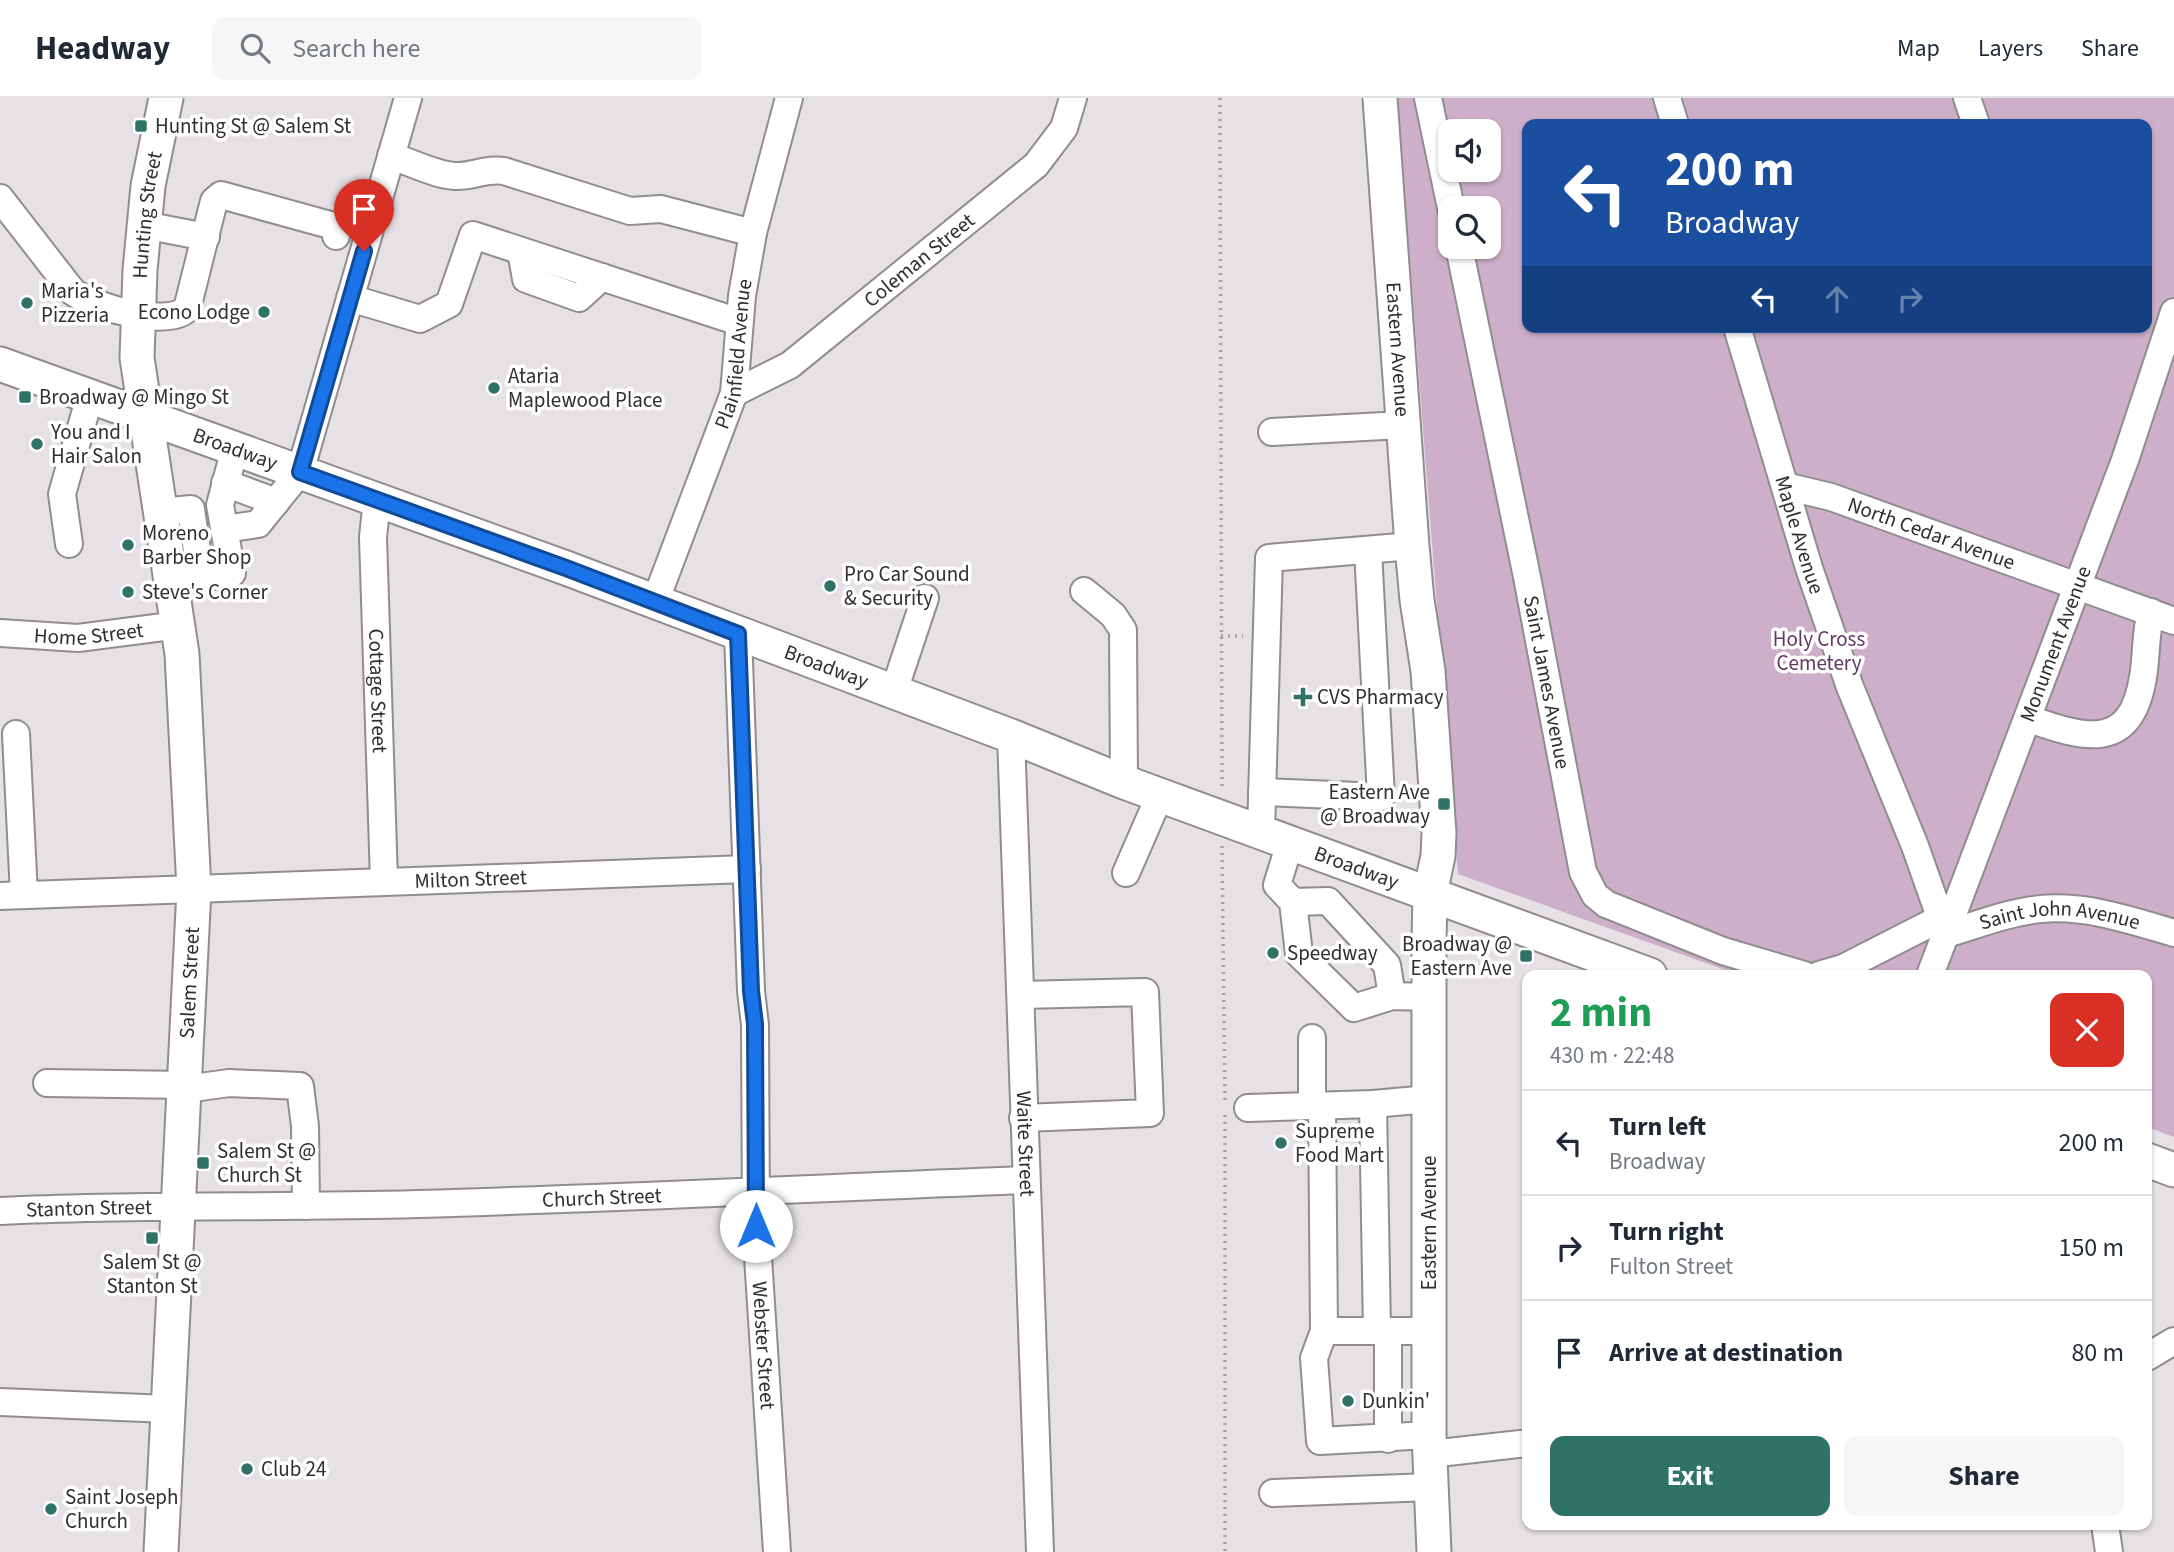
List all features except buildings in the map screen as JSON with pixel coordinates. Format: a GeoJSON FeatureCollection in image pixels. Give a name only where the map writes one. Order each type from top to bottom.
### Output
{"type":"FeatureCollection","features":[{"type":"Feature","properties":{"kind":"main road","name":"Hunting Street"},"geometry":{"type":"LineString","coordinates":[[146,416],[138,368],[138,315],[151,164],[166,98]]}},
{"type":"Feature","properties":{"kind":"main road","name":"Eastern Avenue"},"geometry":{"type":"LineString","coordinates":[[1380,98],[1417,600],[1413,672],[1418,848],[1430,894],[1429,1444],[1434,1552]]}},
{"type":"Feature","properties":{"kind":"main road","name":"Broadway"},"geometry":{"type":"LineString","coordinates":[[0,364],[655,602],[894,691],[1124,782],[1630,970]]}},
{"type":"Feature","properties":{"kind":"main road","name":"Salem Street"},"geometry":{"type":"LineString","coordinates":[[146,416],[176,511],[187,580],[179,625],[187,705],[194,889],[161,1552]]}},
{"type":"Feature","properties":{"kind":"main road"},"geometry":{"type":"LineString","coordinates":[[2152,1162],[2174,1170]]}},
{"type":"Feature","properties":{"kind":"street"},"geometry":{"type":"LineString","coordinates":[[223,506],[258,524],[300,472],[408,98]]}},
{"type":"Feature","properties":{"kind":"street","name":"Plainfield Avenue"},"geometry":{"type":"LineString","coordinates":[[655,602],[734,393],[739,322],[753,233],[789,98]]}},
{"type":"Feature","properties":{"kind":"street","name":"Coleman Street"},"geometry":{"type":"LineString","coordinates":[[734,393],[790,365],[1036,165],[1064,128],[1073,98]]}},
{"type":"Feature","properties":{"kind":"street"},"geometry":{"type":"LineString","coordinates":[[1427,98],[1448,196]]}},
{"type":"Feature","properties":{"kind":"street"},"geometry":{"type":"LineString","coordinates":[[1667,98],[1673,119]]}},
{"type":"Feature","properties":{"kind":"street"},"geometry":{"type":"LineString","coordinates":[[1967,98],[1974,119]]}},
{"type":"Feature","properties":{"kind":"street"},"geometry":{"type":"LineString","coordinates":[[391,156],[452,176],[471,176],[489,169],[504,171],[630,211],[661,209],[753,233]]}},
{"type":"Feature","properties":{"kind":"street"},"geometry":{"type":"LineString","coordinates":[[0,198],[73,292],[87,301],[138,315],[178,315],[187,309],[214,201],[224,194],[330,225],[335,229],[336,236]]}},
{"type":"Feature","properties":{"kind":"street"},"geometry":{"type":"LineString","coordinates":[[144,225],[206,237]]}},
{"type":"Feature","properties":{"kind":"street"},"geometry":{"type":"LineString","coordinates":[[350,298],[420,319],[449,304],[473,235],[739,322]]}},
{"type":"Feature","properties":{"kind":"street","name":"Saint James Avenue"},"geometry":{"type":"LineString","coordinates":[[1461,259],[1527,577],[1583,872],[1595,895],[1606,904],[1723,951],[1787,970]]}},
{"type":"Feature","properties":{"kind":"street","name":"Monument Avenue"},"geometry":{"type":"LineString","coordinates":[[1931,970],[1942,926],[2029,719],[2124,460],[2166,323]]}},
{"type":"Feature","properties":{"kind":"street","name":"Maple Avenue"},"geometry":{"type":"LineString","coordinates":[[1739,333],[1850,687],[1915,846],[1942,926]]}},
{"type":"Feature","properties":{"kind":"street"},"geometry":{"type":"LineString","coordinates":[[69,544],[62,494],[90,396]]}},
{"type":"Feature","properties":{"kind":"street"},"geometry":{"type":"LineString","coordinates":[[1272,432],[1402,425]]}},
{"type":"Feature","properties":{"kind":"street"},"geometry":{"type":"LineString","coordinates":[[187,580],[232,573],[223,506],[235,448]]}},
{"type":"Feature","properties":{"kind":"street","name":"North Cedar Avenue"},"geometry":{"type":"LineString","coordinates":[[1785,486],[1831,497],[2163,616]]}},
{"type":"Feature","properties":{"kind":"street","name":"Cottage Street"},"geometry":{"type":"LineString","coordinates":[[377,500],[373,537],[384,881]]}},
{"type":"Feature","properties":{"kind":"street"},"geometry":{"type":"LineString","coordinates":[[176,511],[276,502]]}},
{"type":"Feature","properties":{"kind":"street"},"geometry":{"type":"LineString","coordinates":[[1412,546],[1269,558],[1262,792],[1275,837],[1277,885],[1293,902],[1299,954],[1354,1008],[1392,996],[1429,997]]}},
{"type":"Feature","properties":{"kind":"street"},"geometry":{"type":"LineString","coordinates":[[1262,792],[1381,797],[1367,550]]}},
{"type":"Feature","properties":{"kind":"street"},"geometry":{"type":"LineString","coordinates":[[1084,591],[1112,615],[1123,630],[1124,782]]}},
{"type":"Feature","properties":{"kind":"street"},"geometry":{"type":"LineString","coordinates":[[894,691],[925,598]]}},
{"type":"Feature","properties":{"kind":"street"},"geometry":{"type":"LineString","coordinates":[[2029,719],[2071,733],[2095,737],[2122,725],[2138,704],[2144,674],[2145,636],[2163,616]]}},
{"type":"Feature","properties":{"kind":"street","name":"Home Street"},"geometry":{"type":"LineString","coordinates":[[0,633],[78,638],[179,625]]}},
{"type":"Feature","properties":{"kind":"street","name":"Webster Street"},"geometry":{"type":"LineString","coordinates":[[738,634],[755,1024],[756,1190],[777,1552]]}},
{"type":"Feature","properties":{"kind":"street"},"geometry":{"type":"LineString","coordinates":[[12,895],[16,734]]}},
{"type":"Feature","properties":{"kind":"street","name":"Waite Street"},"geometry":{"type":"LineString","coordinates":[[1011,736],[1040,1552]]}},
{"type":"Feature","properties":{"kind":"street"},"geometry":{"type":"LineString","coordinates":[[1126,873],[1160,795]]}},
{"type":"Feature","properties":{"kind":"street","name":"Milton Street"},"geometry":{"type":"LineString","coordinates":[[12,895],[747,869]]}},
{"type":"Feature","properties":{"kind":"street"},"geometry":{"type":"LineString","coordinates":[[1293,902],[1328,901],[1387,965],[1392,996]]}},
{"type":"Feature","properties":{"kind":"street","name":"Saint John Avenue"},"geometry":{"type":"LineString","coordinates":[[1942,926],[2015,914],[2068,909],[2098,911],[2174,933]]}},
{"type":"Feature","properties":{"kind":"street"},"geometry":{"type":"LineString","coordinates":[[1836,970],[1942,926]]}},
{"type":"Feature","properties":{"kind":"street"},"geometry":{"type":"LineString","coordinates":[[1021,995],[1145,992],[1150,1114],[1023,1118]]}},
{"type":"Feature","properties":{"kind":"street"},"geometry":{"type":"LineString","coordinates":[[1312,1038],[1317,1106],[1324,1331],[1314,1358],[1320,1441],[1388,1439],[1429,1444],[1522,1443]]}},
{"type":"Feature","properties":{"kind":"street"},"geometry":{"type":"LineString","coordinates":[[47,1083],[186,1087],[229,1083],[300,1086],[305,1126],[306,1206]]}},
{"type":"Feature","properties":{"kind":"street"},"geometry":{"type":"LineString","coordinates":[[1248,1108],[1373,1104],[1429,1099]]}},
{"type":"Feature","properties":{"kind":"street"},"geometry":{"type":"LineString","coordinates":[[1373,1104],[1388,1439]]}},
{"type":"Feature","properties":{"kind":"street","name":"Church Street"},"geometry":{"type":"LineString","coordinates":[[179,1209],[1025,1180]]}},
{"type":"Feature","properties":{"kind":"street","name":"Stanton Street"},"geometry":{"type":"LineString","coordinates":[[0,1211],[97,1206],[179,1209]]}},
{"type":"Feature","properties":{"kind":"street"},"geometry":{"type":"LineString","coordinates":[[1324,1331],[1429,1331]]}},
{"type":"Feature","properties":{"kind":"street"},"geometry":{"type":"LineString","coordinates":[[2152,1354],[2174,1341]]}},
{"type":"Feature","properties":{"kind":"street"},"geometry":{"type":"LineString","coordinates":[[0,1402],[168,1409]]}},
{"type":"Feature","properties":{"kind":"street"},"geometry":{"type":"LineString","coordinates":[[1273,1493],[1430,1487]]}},
{"type":"Feature","properties":{"kind":"street"},"geometry":{"type":"LineString","coordinates":[[2106,1530],[2109,1552]]}},
{"type":"Feature","properties":{"kind":"street"},"geometry":{"type":"LineString","coordinates":[[768,1552],[777,1552]]}},
{"type":"Feature","properties":{"kind":"green space","name":"Holy Cross Cemetery"},"geometry":{"type":"Polygon","coordinates":[[[1397,98],[2174,98],[2174,1137],[2152,1129],[2152,970],[1725,970],[1458,874],[1397,98]]]}},
{"type":"Feature","properties":{"kind":"place","name":"Hunting St @ Salem St"},"geometry":{"type":"Point","coordinates":[141,126]}},
{"type":"Feature","properties":{"kind":"place","name":"Maria's Pizzeria"},"geometry":{"type":"Point","coordinates":[27,303]}},
{"type":"Feature","properties":{"kind":"place","name":"Econo Lodge"},"geometry":{"type":"Point","coordinates":[264,312]}},
{"type":"Feature","properties":{"kind":"place","name":"Ataria Maplewood Place"},"geometry":{"type":"Point","coordinates":[494,388]}},
{"type":"Feature","properties":{"kind":"place","name":"Broadway @ Mingo St"},"geometry":{"type":"Point","coordinates":[25,397]}},
{"type":"Feature","properties":{"kind":"place","name":"You and I Hair Salon"},"geometry":{"type":"Point","coordinates":[37,444]}},
{"type":"Feature","properties":{"kind":"place","name":"Moreno Barber Shop"},"geometry":{"type":"Point","coordinates":[128,545]}},
{"type":"Feature","properties":{"kind":"place","name":"Pro Car Sound & Security"},"geometry":{"type":"Point","coordinates":[830,586]}},
{"type":"Feature","properties":{"kind":"place","name":"Steve's Corner"},"geometry":{"type":"Point","coordinates":[128,592]}},
{"type":"Feature","properties":{"kind":"place","name":"CVS Pharmacy"},"geometry":{"type":"Point","coordinates":[1303,697]}},
{"type":"Feature","properties":{"kind":"place","name":"Eastern Ave @ Broadway"},"geometry":{"type":"Point","coordinates":[1444,804]}},
{"type":"Feature","properties":{"kind":"place","name":"Speedway"},"geometry":{"type":"Point","coordinates":[1273,953]}},
{"type":"Feature","properties":{"kind":"place","name":"Broadway @ Eastern Ave"},"geometry":{"type":"Point","coordinates":[1526,956]}},
{"type":"Feature","properties":{"kind":"place","name":"Supreme Food Mart"},"geometry":{"type":"Point","coordinates":[1281,1143]}},
{"type":"Feature","properties":{"kind":"place","name":"Salem St @ Church St"},"geometry":{"type":"Point","coordinates":[203,1163]}},
{"type":"Feature","properties":{"kind":"place","name":"Salem St @ Stanton St"},"geometry":{"type":"Point","coordinates":[152,1238]}},
{"type":"Feature","properties":{"kind":"place","name":"Dunkin'"},"geometry":{"type":"Point","coordinates":[1348,1401]}},
{"type":"Feature","properties":{"kind":"place","name":"Club 24"},"geometry":{"type":"Point","coordinates":[247,1469]}},
{"type":"Feature","properties":{"kind":"place","name":"Saint Joseph Church"},"geometry":{"type":"Point","coordinates":[51,1509]}},
{"type":"Feature","properties":{"kind":"route"},"geometry":{"type":"LineString","coordinates":[[364,251],[300,472],[566,568],[738,634],[751,991],[755,1024],[756,1226]]}}]}
